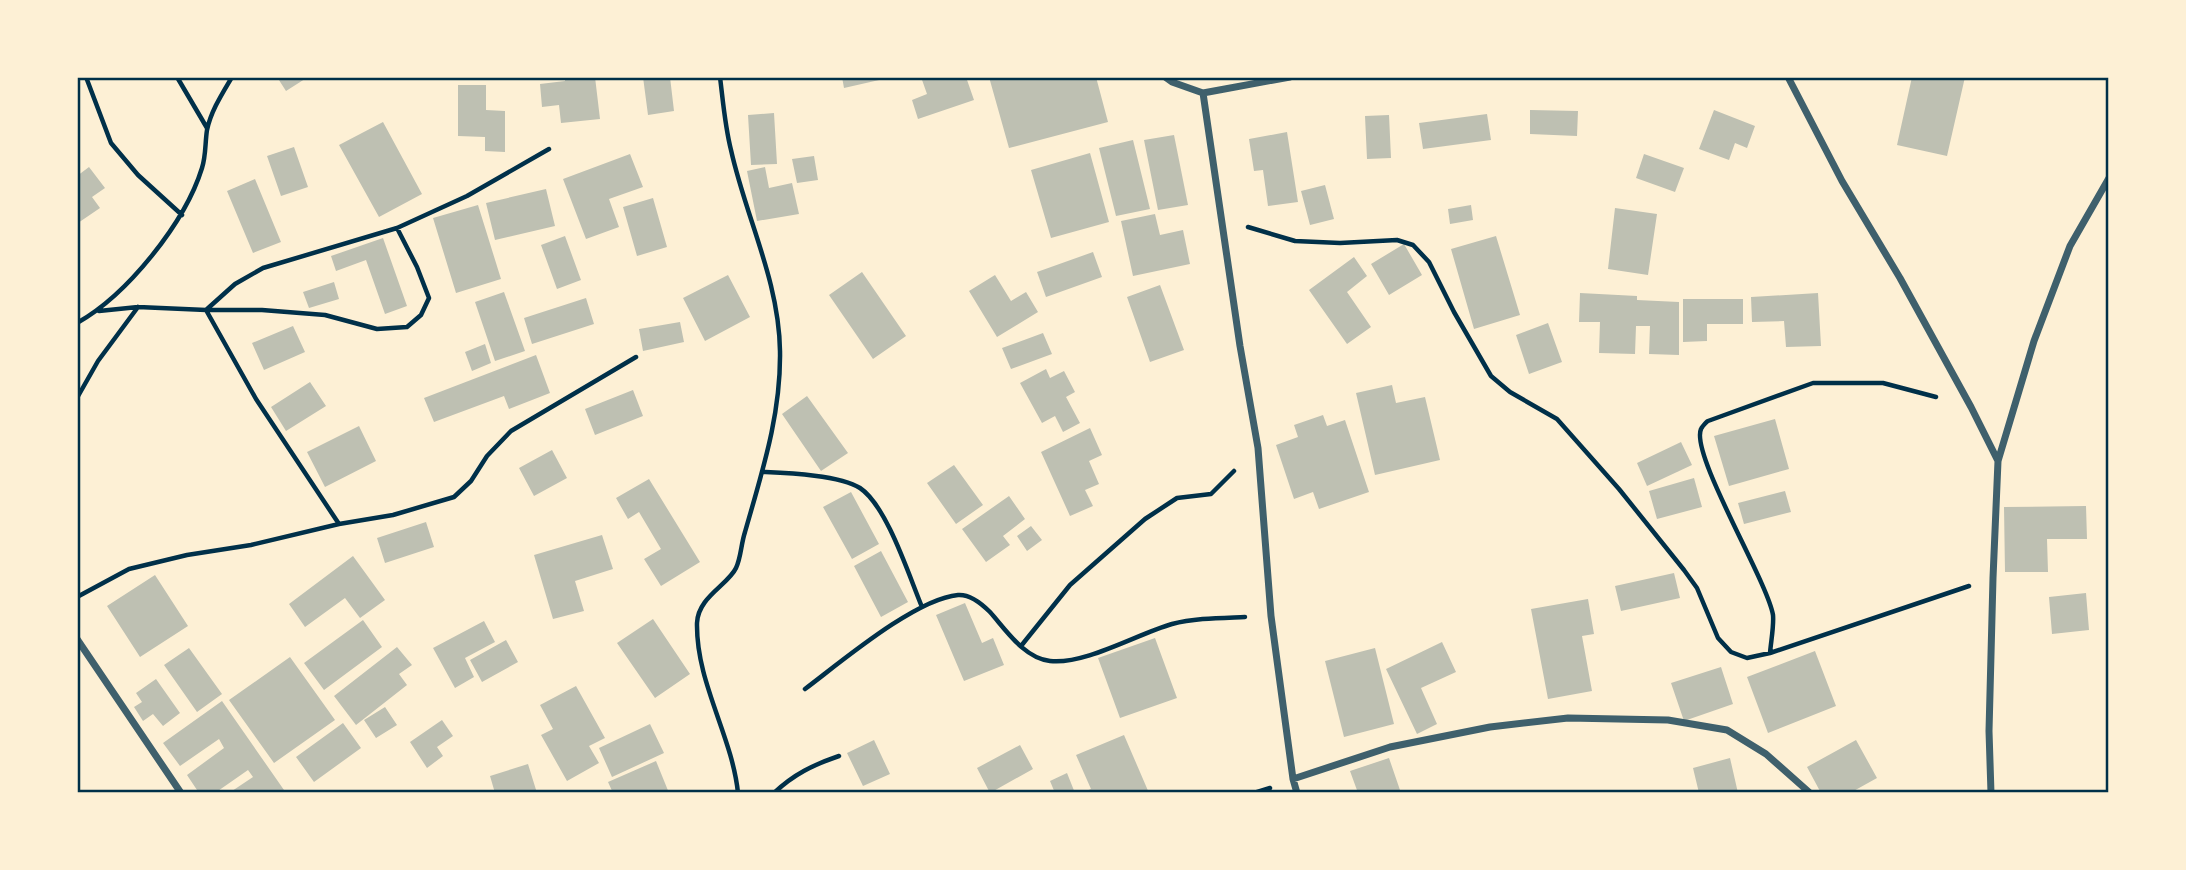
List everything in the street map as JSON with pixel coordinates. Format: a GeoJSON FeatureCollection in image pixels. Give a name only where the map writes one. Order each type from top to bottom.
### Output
{"type":"FeatureCollection","features":[{"type":"Feature","properties":{"kind":"street"},"geometry":{"type":"LineString","coordinates":[[1165,77],[1203,93],[1290,77]]}},
{"type":"Feature","properties":{"kind":"street"},"geometry":{"type":"LineString","coordinates":[[1788,77],[1842,181],[1900,278],[1998,461]]}},
{"type":"Feature","properties":{"kind":"street"},"geometry":{"type":"LineString","coordinates":[[1203,93],[1240,346],[1258,448],[1271,616],[1297,793]]}},
{"type":"Feature","properties":{"kind":"street"},"geometry":{"type":"LineString","coordinates":[[1991,793],[1989,731],[1998,461],[2034,341],[2070,246],[2109,178]]}},
{"type":"Feature","properties":{"kind":"street"},"geometry":{"type":"LineString","coordinates":[[77,639],[181,793]]}},
{"type":"Feature","properties":{"kind":"street"},"geometry":{"type":"LineString","coordinates":[[1293,779],[1390,747],[1490,727],[1568,718],[1656,720],[1727,730],[1766,754],[1810,793]]}},
{"type":"Feature","properties":{"kind":"path"},"geometry":{"type":"LineString","coordinates":[[86,77],[111,143],[138,175],[182,215]]}},
{"type":"Feature","properties":{"kind":"path"},"geometry":{"type":"LineString","coordinates":[[177,77],[208,128]]}},
{"type":"Feature","properties":{"kind":"path"},"geometry":{"type":"LineString","coordinates":[[77,323],[99,311],[153,254],[182,215],[203,167],[208,128],[215,108],[232,77]]}},
{"type":"Feature","properties":{"kind":"path"},"geometry":{"type":"LineString","coordinates":[[720,77],[731,150],[766,260],[776,307],[780,350],[774,422],[764,472],[744,533],[736,570],[712,592],[697,620],[700,661],[738,793]]}},
{"type":"Feature","properties":{"kind":"path"},"geometry":{"type":"LineString","coordinates":[[206,310],[235,284],[262,268],[397,228],[467,196],[550,149]]}},
{"type":"Feature","properties":{"kind":"path"},"geometry":{"type":"LineString","coordinates":[[1222,219],[1295,241],[1340,243],[1397,240],[1413,245],[1429,262],[1491,376],[1510,392],[1557,419],[1593,460],[1697,588],[1718,638],[1731,652],[1748,658],[1770,653],[1993,578]]}},
{"type":"Feature","properties":{"kind":"path"},"geometry":{"type":"LineString","coordinates":[[99,311],[138,307],[262,310],[325,316],[377,329],[407,327],[421,315],[429,298],[418,268],[397,228]]}},
{"type":"Feature","properties":{"kind":"path"},"geometry":{"type":"LineString","coordinates":[[77,398],[98,361],[138,307]]}},
{"type":"Feature","properties":{"kind":"path"},"geometry":{"type":"LineString","coordinates":[[206,310],[256,399],[339,524]]}},
{"type":"Feature","properties":{"kind":"path"},"geometry":{"type":"LineString","coordinates":[[77,597],[129,569],[393,515],[454,497],[471,481],[487,456],[511,431],[636,357]]}},
{"type":"Feature","properties":{"kind":"path"},"geometry":{"type":"LineString","coordinates":[[1770,653],[1773,615],[1762,583],[1716,485],[1700,438],[1700,429],[1708,421],[1813,383],[1883,383],[1971,407]]}},
{"type":"Feature","properties":{"kind":"path"},"geometry":{"type":"LineString","coordinates":[[1021,646],[1070,585],[1145,519],[1177,498],[1211,494],[1258,448]]}},
{"type":"Feature","properties":{"kind":"path"},"geometry":{"type":"LineString","coordinates":[[764,472],[804,474],[859,487],[876,505],[891,531],[922,607]]}},
{"type":"Feature","properties":{"kind":"path"},"geometry":{"type":"LineString","coordinates":[[805,689],[922,607],[959,594],[971,597],[988,610],[1021,646],[1035,656],[1050,661],[1099,652],[1173,624],[1213,618],[1271,616]]}},
{"type":"Feature","properties":{"kind":"path"},"geometry":{"type":"LineString","coordinates":[[774,793],[790,778],[809,766],[839,756]]}},
{"type":"Feature","properties":{"kind":"building"},"geometry":{"type":"Polygon","coordinates":[[[277,77],[308,77],[286,91],[277,77]]]}},
{"type":"Feature","properties":{"kind":"building"},"geometry":{"type":"Polygon","coordinates":[[[565,77],[595,77],[600,119],[561,123],[559,105],[542,107],[540,84],[565,81],[565,77]]]}},
{"type":"Feature","properties":{"kind":"building"},"geometry":{"type":"Polygon","coordinates":[[[643,77],[670,77],[674,111],[648,115],[643,77]]]}},
{"type":"Feature","properties":{"kind":"building"},"geometry":{"type":"Polygon","coordinates":[[[842,77],[888,77],[888,78],[844,88],[842,77]]]}},
{"type":"Feature","properties":{"kind":"building"},"geometry":{"type":"Polygon","coordinates":[[[921,77],[966,77],[974,100],[918,119],[912,100],[927,94],[921,77]]]}},
{"type":"Feature","properties":{"kind":"building"},"geometry":{"type":"Polygon","coordinates":[[[989,77],[1096,77],[1108,122],[1009,148],[989,77]]]}},
{"type":"Feature","properties":{"kind":"building"},"geometry":{"type":"Polygon","coordinates":[[[1912,77],[1965,77],[1947,156],[1897,145],[1912,77]]]}},
{"type":"Feature","properties":{"kind":"building"},"geometry":{"type":"Polygon","coordinates":[[[458,85],[486,85],[486,110],[505,111],[505,152],[485,151],[485,137],[458,136],[458,85]]]}},
{"type":"Feature","properties":{"kind":"building"},"geometry":{"type":"Polygon","coordinates":[[[1530,110],[1578,111],[1577,136],[1530,134],[1530,110]]]}},
{"type":"Feature","properties":{"kind":"building"},"geometry":{"type":"Polygon","coordinates":[[[1714,110],[1755,126],[1747,148],[1735,143],[1729,160],[1699,149],[1714,110]]]}},
{"type":"Feature","properties":{"kind":"building"},"geometry":{"type":"Polygon","coordinates":[[[774,113],[777,164],[751,165],[748,115],[774,113]]]}},
{"type":"Feature","properties":{"kind":"building"},"geometry":{"type":"Polygon","coordinates":[[[1487,114],[1491,140],[1423,149],[1419,123],[1487,114]]]}},
{"type":"Feature","properties":{"kind":"building"},"geometry":{"type":"Polygon","coordinates":[[[1389,115],[1391,158],[1367,159],[1365,116],[1389,115]]]}},
{"type":"Feature","properties":{"kind":"building"},"geometry":{"type":"Polygon","coordinates":[[[383,122],[422,194],[379,217],[339,145],[383,122]]]}},
{"type":"Feature","properties":{"kind":"building"},"geometry":{"type":"Polygon","coordinates":[[[1287,132],[1298,202],[1268,206],[1263,170],[1254,171],[1249,139],[1287,132]]]}},
{"type":"Feature","properties":{"kind":"building"},"geometry":{"type":"Polygon","coordinates":[[[1174,135],[1188,205],[1158,210],[1144,140],[1174,135]]]}},
{"type":"Feature","properties":{"kind":"building"},"geometry":{"type":"Polygon","coordinates":[[[1133,140],[1150,209],[1116,216],[1099,148],[1133,140]]]}},
{"type":"Feature","properties":{"kind":"building"},"geometry":{"type":"Polygon","coordinates":[[[294,147],[308,187],[281,196],[267,156],[294,147]]]}},
{"type":"Feature","properties":{"kind":"building"},"geometry":{"type":"Polygon","coordinates":[[[1090,153],[1109,222],[1051,238],[1031,170],[1090,153]]]}},
{"type":"Feature","properties":{"kind":"building"},"geometry":{"type":"Polygon","coordinates":[[[630,154],[643,187],[609,199],[619,227],[586,239],[563,179],[630,154]]]}},
{"type":"Feature","properties":{"kind":"building"},"geometry":{"type":"Polygon","coordinates":[[[1644,154],[1684,168],[1675,192],[1636,178],[1644,154]]]}},
{"type":"Feature","properties":{"kind":"building"},"geometry":{"type":"Polygon","coordinates":[[[814,156],[818,180],[797,183],[792,159],[814,156]]]}},
{"type":"Feature","properties":{"kind":"building"},"geometry":{"type":"Polygon","coordinates":[[[89,167],[105,188],[92,197],[100,208],[78,223],[77,176],[89,167]]]}},
{"type":"Feature","properties":{"kind":"building"},"geometry":{"type":"Polygon","coordinates":[[[765,167],[769,188],[792,183],[799,214],[757,221],[747,171],[765,167]]]}},
{"type":"Feature","properties":{"kind":"building"},"geometry":{"type":"Polygon","coordinates":[[[255,179],[281,242],[253,253],[227,191],[255,179]]]}},
{"type":"Feature","properties":{"kind":"building"},"geometry":{"type":"Polygon","coordinates":[[[1325,185],[1334,219],[1310,225],[1301,191],[1325,185]]]}},
{"type":"Feature","properties":{"kind":"building"},"geometry":{"type":"Polygon","coordinates":[[[546,189],[555,226],[495,240],[486,203],[546,189]]]}},
{"type":"Feature","properties":{"kind":"building"},"geometry":{"type":"Polygon","coordinates":[[[653,198],[667,247],[637,256],[623,207],[653,198]]]}},
{"type":"Feature","properties":{"kind":"building"},"geometry":{"type":"Polygon","coordinates":[[[478,205],[501,279],[456,293],[433,218],[478,205]]]}},
{"type":"Feature","properties":{"kind":"building"},"geometry":{"type":"Polygon","coordinates":[[[1471,205],[1473,220],[1450,224],[1448,209],[1471,205]]]}},
{"type":"Feature","properties":{"kind":"building"},"geometry":{"type":"Polygon","coordinates":[[[1615,208],[1657,214],[1648,275],[1608,269],[1615,208]]]}},
{"type":"Feature","properties":{"kind":"building"},"geometry":{"type":"Polygon","coordinates":[[[1155,214],[1160,235],[1183,230],[1190,264],[1133,276],[1121,221],[1155,214]]]}},
{"type":"Feature","properties":{"kind":"building"},"geometry":{"type":"Polygon","coordinates":[[[565,236],[581,280],[557,289],[541,245],[565,236]]]}},
{"type":"Feature","properties":{"kind":"building"},"geometry":{"type":"Polygon","coordinates":[[[1496,236],[1520,315],[1474,329],[1451,249],[1496,236]]]}},
{"type":"Feature","properties":{"kind":"building"},"geometry":{"type":"Polygon","coordinates":[[[383,238],[407,306],[385,314],[366,260],[336,271],[331,256],[383,238]]]}},
{"type":"Feature","properties":{"kind":"building"},"geometry":{"type":"Polygon","coordinates":[[[1404,244],[1422,275],[1389,295],[1371,264],[1404,244]]]}},
{"type":"Feature","properties":{"kind":"building"},"geometry":{"type":"Polygon","coordinates":[[[1093,252],[1102,277],[1046,297],[1037,272],[1093,252]]]}},
{"type":"Feature","properties":{"kind":"building"},"geometry":{"type":"Polygon","coordinates":[[[1354,257],[1367,276],[1347,292],[1371,327],[1347,344],[1309,290],[1354,257]]]}},
{"type":"Feature","properties":{"kind":"building"},"geometry":{"type":"Polygon","coordinates":[[[862,272],[906,336],[873,359],[829,295],[862,272]]]}},
{"type":"Feature","properties":{"kind":"building"},"geometry":{"type":"Polygon","coordinates":[[[728,275],[750,317],[705,341],[683,298],[728,275]]]}},
{"type":"Feature","properties":{"kind":"building"},"geometry":{"type":"Polygon","coordinates":[[[995,275],[1011,301],[1026,292],[1038,312],[997,337],[969,291],[995,275]]]}},
{"type":"Feature","properties":{"kind":"building"},"geometry":{"type":"Polygon","coordinates":[[[334,282],[339,299],[309,308],[303,292],[334,282]]]}},
{"type":"Feature","properties":{"kind":"building"},"geometry":{"type":"Polygon","coordinates":[[[1160,285],[1184,350],[1150,362],[1127,297],[1160,285]]]}},
{"type":"Feature","properties":{"kind":"building"},"geometry":{"type":"Polygon","coordinates":[[[504,292],[525,351],[495,361],[475,302],[504,292]]]}},
{"type":"Feature","properties":{"kind":"building"},"geometry":{"type":"Polygon","coordinates":[[[1580,293],[1637,296],[1637,300],[1679,302],[1679,355],[1649,354],[1650,326],[1636,326],[1635,354],[1599,353],[1600,322],[1579,322],[1580,293]]]}},
{"type":"Feature","properties":{"kind":"building"},"geometry":{"type":"Polygon","coordinates":[[[1818,293],[1821,346],[1786,347],[1784,321],[1752,322],[1751,297],[1818,293]]]}},
{"type":"Feature","properties":{"kind":"building"},"geometry":{"type":"Polygon","coordinates":[[[586,298],[594,324],[532,344],[524,318],[586,298]]]}},
{"type":"Feature","properties":{"kind":"building"},"geometry":{"type":"Polygon","coordinates":[[[1683,299],[1743,299],[1743,324],[1707,324],[1707,341],[1683,342],[1683,299]]]}},
{"type":"Feature","properties":{"kind":"building"},"geometry":{"type":"Polygon","coordinates":[[[680,322],[684,342],[643,351],[639,329],[680,322]]]}},
{"type":"Feature","properties":{"kind":"building"},"geometry":{"type":"Polygon","coordinates":[[[1548,323],[1562,362],[1529,374],[1516,335],[1548,323]]]}},
{"type":"Feature","properties":{"kind":"building"},"geometry":{"type":"Polygon","coordinates":[[[293,326],[305,352],[264,370],[252,343],[293,326]]]}},
{"type":"Feature","properties":{"kind":"building"},"geometry":{"type":"Polygon","coordinates":[[[1043,333],[1052,354],[1011,369],[1002,348],[1043,333]]]}},
{"type":"Feature","properties":{"kind":"building"},"geometry":{"type":"Polygon","coordinates":[[[485,344],[491,363],[472,371],[465,352],[485,344]]]}},
{"type":"Feature","properties":{"kind":"building"},"geometry":{"type":"Polygon","coordinates":[[[536,355],[550,393],[509,409],[504,396],[434,422],[424,398],[536,355]]]}},
{"type":"Feature","properties":{"kind":"building"},"geometry":{"type":"Polygon","coordinates":[[[1046,369],[1050,378],[1064,371],[1075,392],[1066,397],[1080,423],[1063,432],[1055,416],[1042,423],[1020,383],[1046,369]]]}},
{"type":"Feature","properties":{"kind":"building"},"geometry":{"type":"Polygon","coordinates":[[[310,382],[326,406],[286,431],[271,407],[310,382]]]}},
{"type":"Feature","properties":{"kind":"building"},"geometry":{"type":"Polygon","coordinates":[[[1392,385],[1396,403],[1425,397],[1440,460],[1375,475],[1356,393],[1392,385]]]}},
{"type":"Feature","properties":{"kind":"building"},"geometry":{"type":"Polygon","coordinates":[[[633,390],[643,416],[595,435],[585,409],[633,390]]]}},
{"type":"Feature","properties":{"kind":"building"},"geometry":{"type":"Polygon","coordinates":[[[807,396],[848,453],[821,471],[782,414],[807,396]]]}},
{"type":"Feature","properties":{"kind":"building"},"geometry":{"type":"Polygon","coordinates":[[[1323,415],[1327,426],[1345,420],[1369,492],[1319,509],[1313,492],[1294,499],[1276,445],[1298,437],[1294,425],[1323,415]]]}},
{"type":"Feature","properties":{"kind":"building"},"geometry":{"type":"Polygon","coordinates":[[[1775,419],[1789,469],[1729,486],[1714,436],[1775,419]]]}},
{"type":"Feature","properties":{"kind":"building"},"geometry":{"type":"Polygon","coordinates":[[[359,426],[376,461],[325,487],[307,452],[359,426]]]}},
{"type":"Feature","properties":{"kind":"building"},"geometry":{"type":"Polygon","coordinates":[[[1090,428],[1102,455],[1089,461],[1099,484],[1085,490],[1093,506],[1070,516],[1041,452],[1090,428]]]}},
{"type":"Feature","properties":{"kind":"building"},"geometry":{"type":"Polygon","coordinates":[[[1681,442],[1692,465],[1647,486],[1637,463],[1681,442]]]}},
{"type":"Feature","properties":{"kind":"building"},"geometry":{"type":"Polygon","coordinates":[[[552,450],[567,478],[534,496],[519,468],[552,450]]]}},
{"type":"Feature","properties":{"kind":"building"},"geometry":{"type":"Polygon","coordinates":[[[954,465],[983,505],[956,524],[927,483],[954,465]]]}},
{"type":"Feature","properties":{"kind":"building"},"geometry":{"type":"Polygon","coordinates":[[[1694,478],[1702,507],[1657,519],[1649,491],[1694,478]]]}},
{"type":"Feature","properties":{"kind":"building"},"geometry":{"type":"Polygon","coordinates":[[[649,479],[700,562],[661,586],[644,559],[661,549],[639,512],[628,519],[616,498],[649,479]]]}},
{"type":"Feature","properties":{"kind":"building"},"geometry":{"type":"Polygon","coordinates":[[[1785,491],[1791,512],[1744,524],[1738,503],[1785,491]]]}},
{"type":"Feature","properties":{"kind":"building"},"geometry":{"type":"Polygon","coordinates":[[[851,492],[879,544],[852,559],[823,507],[851,492]]]}},
{"type":"Feature","properties":{"kind":"building"},"geometry":{"type":"Polygon","coordinates":[[[1009,496],[1025,519],[1003,536],[1010,545],[986,562],[962,529],[1009,496]]]}},
{"type":"Feature","properties":{"kind":"building"},"geometry":{"type":"Polygon","coordinates":[[[2086,506],[2087,539],[2047,539],[2048,572],[2005,572],[2004,507],[2086,506]]]}},
{"type":"Feature","properties":{"kind":"building"},"geometry":{"type":"Polygon","coordinates":[[[426,522],[434,547],[385,563],[377,538],[426,522]]]}},
{"type":"Feature","properties":{"kind":"building"},"geometry":{"type":"Polygon","coordinates":[[[1031,526],[1042,540],[1027,551],[1017,536],[1031,526]]]}},
{"type":"Feature","properties":{"kind":"building"},"geometry":{"type":"Polygon","coordinates":[[[602,535],[613,569],[575,581],[584,611],[553,619],[534,555],[602,535]]]}},
{"type":"Feature","properties":{"kind":"building"},"geometry":{"type":"Polygon","coordinates":[[[881,551],[908,602],[881,617],[854,566],[881,551]]]}},
{"type":"Feature","properties":{"kind":"building"},"geometry":{"type":"Polygon","coordinates":[[[353,556],[385,600],[360,618],[345,598],[305,627],[289,604],[353,556]]]}},
{"type":"Feature","properties":{"kind":"building"},"geometry":{"type":"Polygon","coordinates":[[[1674,573],[1680,598],[1621,611],[1615,586],[1674,573]]]}},
{"type":"Feature","properties":{"kind":"building"},"geometry":{"type":"Polygon","coordinates":[[[155,575],[188,626],[140,657],[107,606],[155,575]]]}},
{"type":"Feature","properties":{"kind":"building"},"geometry":{"type":"Polygon","coordinates":[[[2086,593],[2089,630],[2052,634],[2049,597],[2086,593]]]}},
{"type":"Feature","properties":{"kind":"building"},"geometry":{"type":"Polygon","coordinates":[[[1588,599],[1594,634],[1582,636],[1592,691],[1548,699],[1531,609],[1588,599]]]}},
{"type":"Feature","properties":{"kind":"building"},"geometry":{"type":"Polygon","coordinates":[[[965,603],[982,643],[993,638],[1004,665],[964,681],[936,615],[965,603]]]}},
{"type":"Feature","properties":{"kind":"building"},"geometry":{"type":"Polygon","coordinates":[[[653,619],[690,674],[655,698],[617,643],[653,619]]]}},
{"type":"Feature","properties":{"kind":"building"},"geometry":{"type":"Polygon","coordinates":[[[363,620],[382,647],[324,690],[304,663],[363,620]]]}},
{"type":"Feature","properties":{"kind":"building"},"geometry":{"type":"Polygon","coordinates":[[[484,621],[495,642],[465,658],[474,677],[455,688],[433,648],[484,621]]]}},
{"type":"Feature","properties":{"kind":"building"},"geometry":{"type":"Polygon","coordinates":[[[1155,638],[1177,698],[1120,718],[1098,658],[1155,638]]]}},
{"type":"Feature","properties":{"kind":"building"},"geometry":{"type":"Polygon","coordinates":[[[506,640],[518,662],[482,682],[470,660],[506,640]]]}},
{"type":"Feature","properties":{"kind":"building"},"geometry":{"type":"Polygon","coordinates":[[[1442,642],[1456,672],[1421,688],[1437,724],[1417,734],[1386,669],[1442,642]]]}},
{"type":"Feature","properties":{"kind":"building"},"geometry":{"type":"Polygon","coordinates":[[[397,647],[412,665],[399,674],[407,685],[356,725],[334,696],[397,647]]]}},
{"type":"Feature","properties":{"kind":"building"},"geometry":{"type":"Polygon","coordinates":[[[189,648],[222,694],[197,712],[164,665],[189,648]]]}},
{"type":"Feature","properties":{"kind":"building"},"geometry":{"type":"Polygon","coordinates":[[[1375,648],[1394,724],[1344,737],[1325,661],[1375,648]]]}},
{"type":"Feature","properties":{"kind":"building"},"geometry":{"type":"Polygon","coordinates":[[[1815,651],[1836,706],[1768,733],[1747,677],[1815,651]]]}},
{"type":"Feature","properties":{"kind":"building"},"geometry":{"type":"Polygon","coordinates":[[[290,657],[335,720],[274,763],[229,700],[290,657]]]}},
{"type":"Feature","properties":{"kind":"building"},"geometry":{"type":"Polygon","coordinates":[[[1721,667],[1733,704],[1684,721],[1671,683],[1721,667]]]}},
{"type":"Feature","properties":{"kind":"building"},"geometry":{"type":"Polygon","coordinates":[[[156,679],[180,713],[163,726],[153,714],[143,721],[134,707],[142,702],[136,693],[156,679]]]}},
{"type":"Feature","properties":{"kind":"building"},"geometry":{"type":"Polygon","coordinates":[[[576,686],[605,738],[589,746],[599,763],[567,781],[541,735],[553,729],[540,705],[576,686]]]}},
{"type":"Feature","properties":{"kind":"building"},"geometry":{"type":"Polygon","coordinates":[[[222,701],[284,790],[280,793],[229,793],[253,777],[248,770],[215,793],[199,793],[187,775],[224,748],[219,739],[180,766],[163,743],[222,701]]]}},
{"type":"Feature","properties":{"kind":"building"},"geometry":{"type":"Polygon","coordinates":[[[385,707],[397,725],[376,738],[364,720],[385,707]]]}},
{"type":"Feature","properties":{"kind":"building"},"geometry":{"type":"Polygon","coordinates":[[[442,720],[453,736],[437,747],[443,756],[427,768],[410,742],[442,720]]]}},
{"type":"Feature","properties":{"kind":"building"},"geometry":{"type":"Polygon","coordinates":[[[343,723],[361,748],[314,782],[296,757],[343,723]]]}},
{"type":"Feature","properties":{"kind":"building"},"geometry":{"type":"Polygon","coordinates":[[[650,724],[664,753],[612,777],[599,748],[650,724]]]}},
{"type":"Feature","properties":{"kind":"building"},"geometry":{"type":"Polygon","coordinates":[[[1124,735],[1149,793],[1081,793],[1091,789],[1076,755],[1124,735]]]}},
{"type":"Feature","properties":{"kind":"building"},"geometry":{"type":"Polygon","coordinates":[[[874,740],[890,774],[863,786],[847,753],[874,740]]]}},
{"type":"Feature","properties":{"kind":"building"},"geometry":{"type":"Polygon","coordinates":[[[1856,740],[1877,778],[1850,793],[1821,793],[1807,767],[1856,740]]]}},
{"type":"Feature","properties":{"kind":"building"},"geometry":{"type":"Polygon","coordinates":[[[1020,745],[1033,769],[990,793],[977,768],[1020,745]]]}},
{"type":"Feature","properties":{"kind":"building"},"geometry":{"type":"Polygon","coordinates":[[[1389,758],[1401,793],[1358,793],[1350,771],[1389,758]]]}},
{"type":"Feature","properties":{"kind":"building"},"geometry":{"type":"Polygon","coordinates":[[[1730,758],[1738,793],[1699,793],[1693,768],[1730,758]]]}},
{"type":"Feature","properties":{"kind":"building"},"geometry":{"type":"Polygon","coordinates":[[[656,761],[669,793],[613,793],[608,782],[656,761]]]}},
{"type":"Feature","properties":{"kind":"building"},"geometry":{"type":"Polygon","coordinates":[[[528,764],[537,793],[495,793],[490,776],[528,764]]]}},
{"type":"Feature","properties":{"kind":"building"},"geometry":{"type":"Polygon","coordinates":[[[1067,773],[1075,793],[1055,793],[1050,781],[1067,773]]]}}]}
